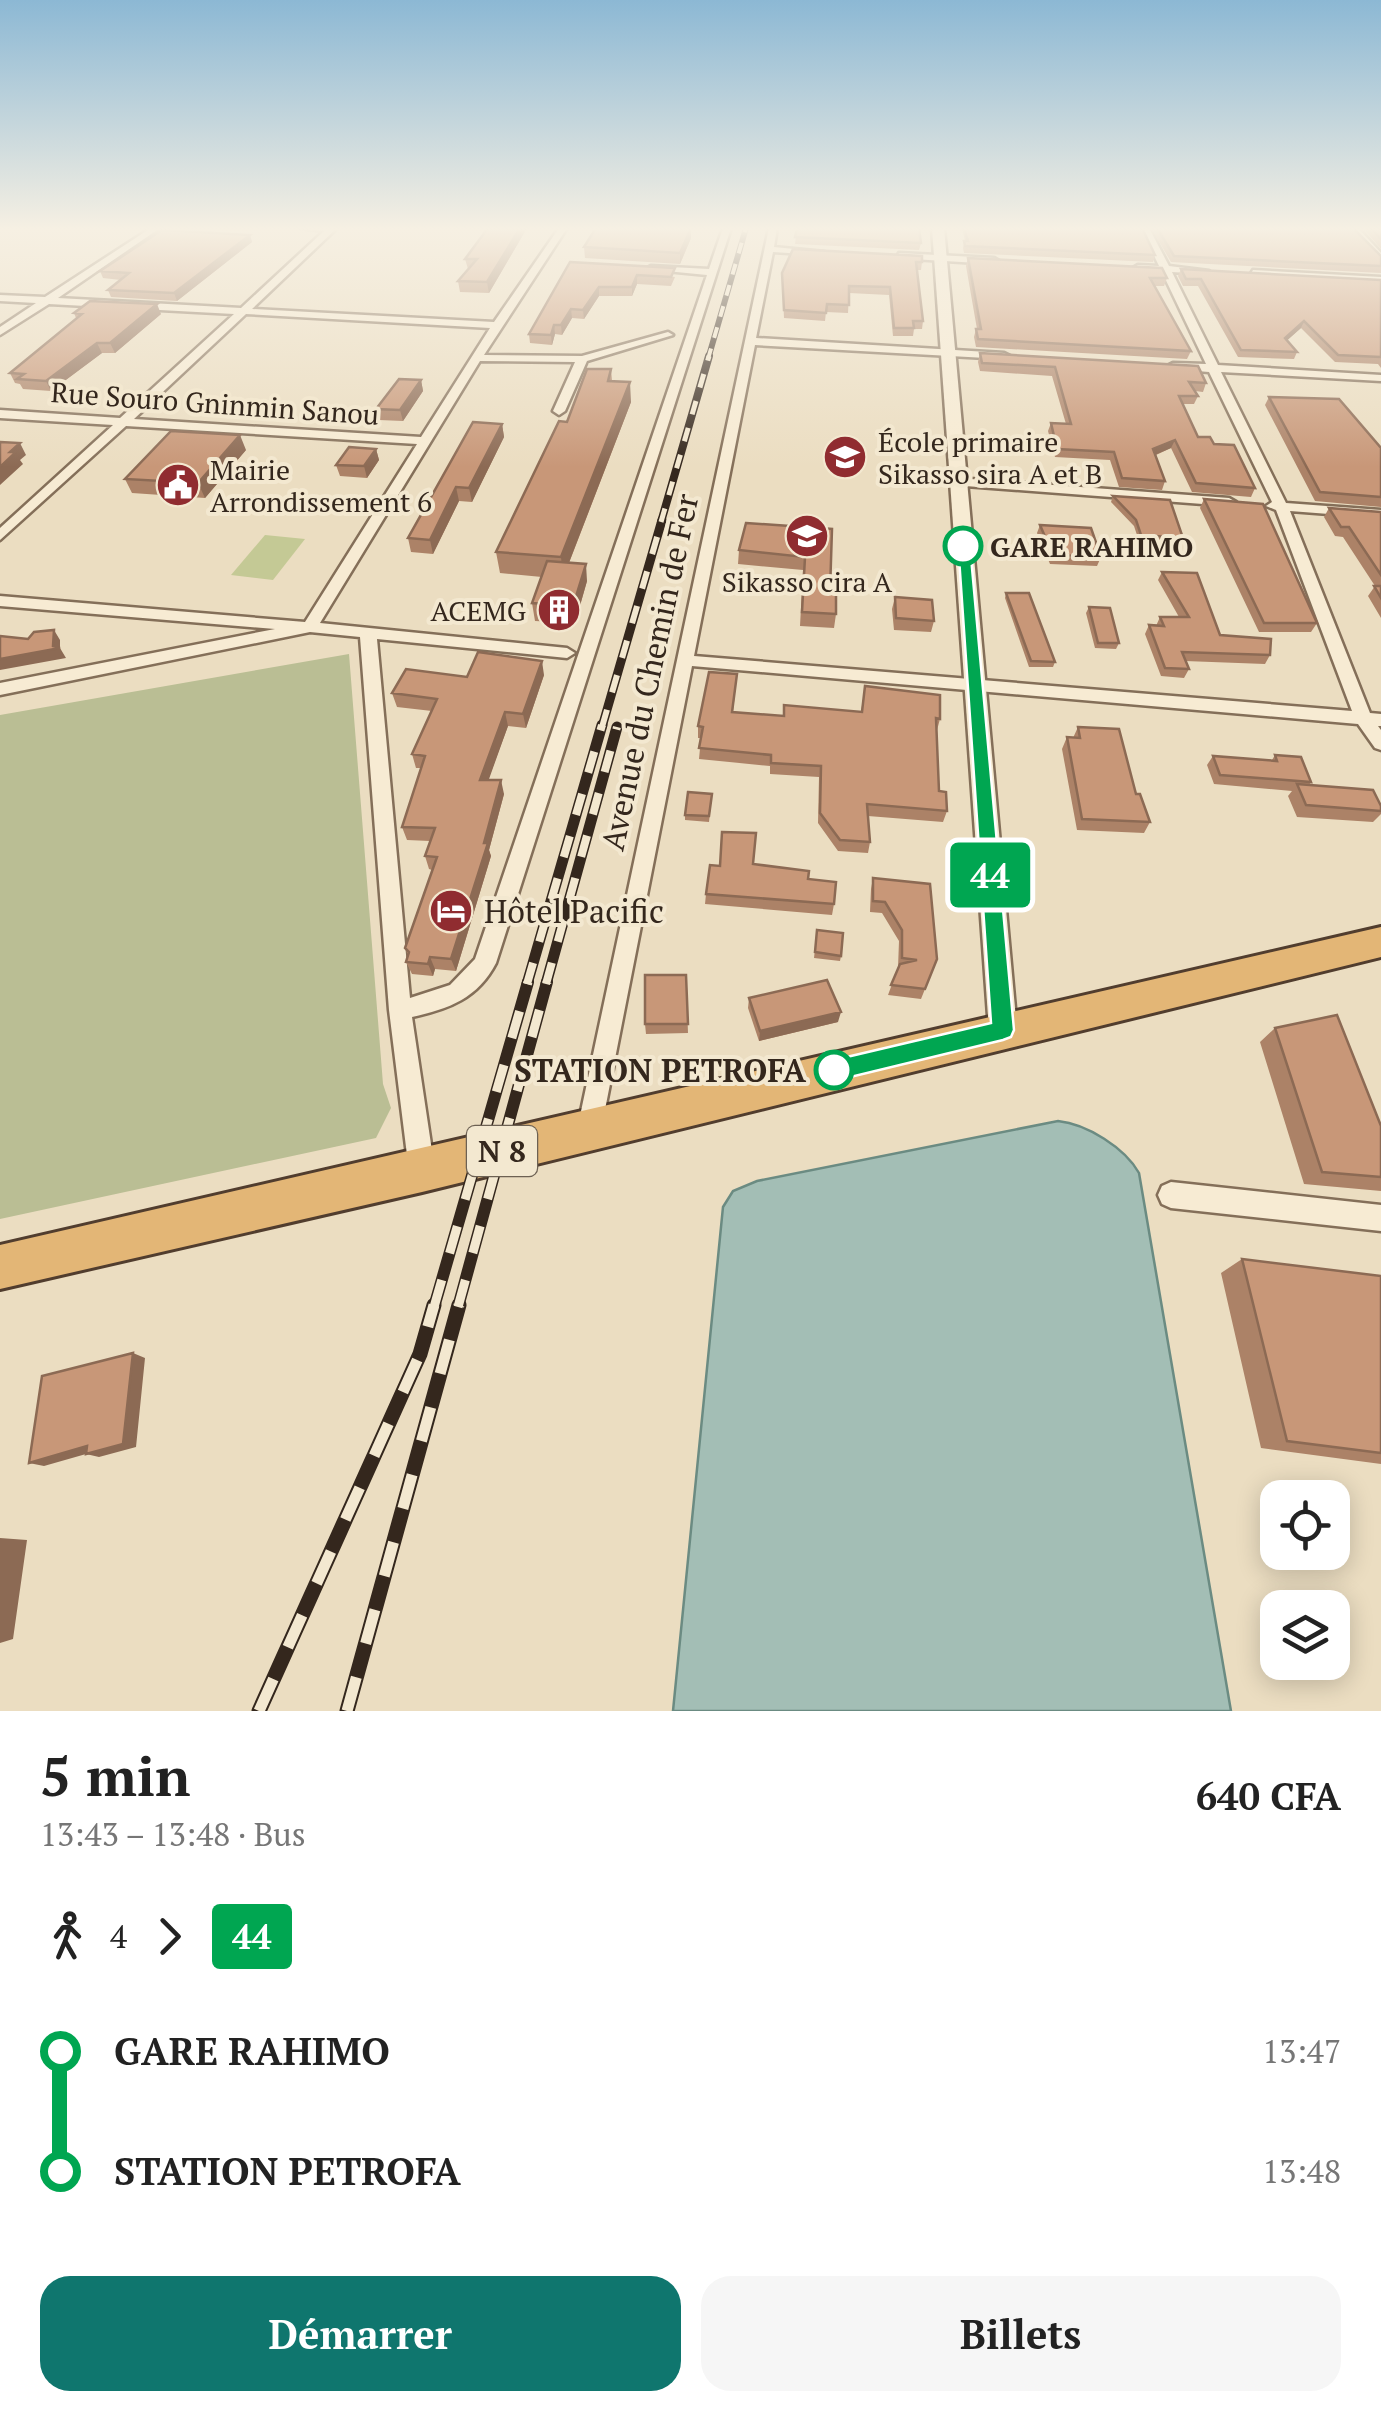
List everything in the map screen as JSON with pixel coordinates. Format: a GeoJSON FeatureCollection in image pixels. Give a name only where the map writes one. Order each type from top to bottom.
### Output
{"type":"FeatureCollection","features":[{"type":"Feature","properties":{"kind":"highway","name":"N 8"},"geometry":{"type":"LineString","coordinates":[[0,1267],[422,1171],[1381,942]]}},
{"type":"Feature","properties":{"kind":"street"},"geometry":{"type":"LineString","coordinates":[[0,332],[36,308]]}},
{"type":"Feature","properties":{"kind":"street"},"geometry":{"type":"LineString","coordinates":[[167,308],[497,326]]}},
{"type":"Feature","properties":{"kind":"street"},"geometry":{"type":"LineString","coordinates":[[0,536],[245,308]]}},
{"type":"Feature","properties":{"kind":"street"},"geometry":{"type":"LineString","coordinates":[[0,689],[310,626],[509,308]]}},
{"type":"Feature","properties":{"kind":"street","name":"Avenue du Chemin de Fer"},"geometry":{"type":"LineString","coordinates":[[400,1010],[442,1000],[469,988],[485,963],[702,308]]}},
{"type":"Feature","properties":{"kind":"street","name":"Avenue du Chemin de Fer"},"geometry":{"type":"LineString","coordinates":[[588,1130],[757,308]]}},
{"type":"Feature","properties":{"kind":"street"},"geometry":{"type":"LineString","coordinates":[[944,308],[1003,1030]]}},
{"type":"Feature","properties":{"kind":"street"},"geometry":{"type":"LineString","coordinates":[[1185,308],[1281,506],[1381,744]]}},
{"type":"Feature","properties":{"kind":"street"},"geometry":{"type":"LineString","coordinates":[[477,358],[582,359],[668,335]]}},
{"type":"Feature","properties":{"kind":"street"},"geometry":{"type":"LineString","coordinates":[[751,341],[1024,357]]}},
{"type":"Feature","properties":{"kind":"street"},"geometry":{"type":"LineString","coordinates":[[559,411],[582,359]]}},
{"type":"Feature","properties":{"kind":"street"},"geometry":{"type":"LineString","coordinates":[[1157,365],[1381,378]]}},
{"type":"Feature","properties":{"kind":"street","name":"Rue Souro Gninmin Sanou"},"geometry":{"type":"LineString","coordinates":[[0,414],[426,442]]}},
{"type":"Feature","properties":{"kind":"street"},"geometry":{"type":"LineString","coordinates":[[958,482],[1243,503]]}},
{"type":"Feature","properties":{"kind":"street"},"geometry":{"type":"LineString","coordinates":[[1262,505],[1381,514]]}},
{"type":"Feature","properties":{"kind":"street"},"geometry":{"type":"LineString","coordinates":[[0,601],[310,626],[568,653]]}},
{"type":"Feature","properties":{"kind":"street"},"geometry":{"type":"LineString","coordinates":[[368,634],[400,1010],[422,1171]]}},
{"type":"Feature","properties":{"kind":"street"},"geometry":{"type":"LineString","coordinates":[[684,660],[1372,719]]}},
{"type":"Feature","properties":{"kind":"street"},"geometry":{"type":"LineString","coordinates":[[1171,1195],[1381,1218]]}},
{"type":"Feature","properties":{"kind":"green space"},"geometry":{"type":"Polygon","coordinates":[[[265,535],[305,539],[273,580],[231,575],[265,535]]]}},
{"type":"Feature","properties":{"kind":"green space"},"geometry":{"type":"Polygon","coordinates":[[[349,654],[383,1084],[391,1108],[376,1138],[0,1219],[0,715],[349,654]]]}},
{"type":"Feature","properties":{"kind":"water"},"geometry":{"type":"Polygon","coordinates":[[[1058,1121],[1104,1139],[1125,1155],[1139,1173],[1231,1711],[673,1711],[723,1207],[733,1191],[757,1181],[1058,1121]]]}},
{"type":"Feature","properties":{"kind":"building"},"geometry":{"type":"Polygon","coordinates":[[[81,308],[152,308],[110,343],[97,343],[46,381],[17,379],[24,374],[10,373],[82,314],[74,313],[81,308]]]}},
{"type":"Feature","properties":{"kind":"building"},"geometry":{"type":"Polygon","coordinates":[[[544,308],[584,308],[571,309],[561,325],[554,325],[551,335],[529,334],[544,308]]]}},
{"type":"Feature","properties":{"kind":"building"},"geometry":{"type":"Polygon","coordinates":[[[784,308],[827,308],[826,313],[784,308]]]}},
{"type":"Feature","properties":{"kind":"building"},"geometry":{"type":"Polygon","coordinates":[[[892,308],[921,308],[923,321],[913,321],[914,328],[894,328],[892,308]]]}},
{"type":"Feature","properties":{"kind":"building"},"geometry":{"type":"Polygon","coordinates":[[[977,308],[1167,308],[1191,351],[978,339],[976,329],[981,329],[977,308]]]}},
{"type":"Feature","properties":{"kind":"building"},"geometry":{"type":"Polygon","coordinates":[[[1217,308],[1381,308],[1381,357],[1338,355],[1304,321],[1285,338],[1297,352],[1241,350],[1217,308]]]}},
{"type":"Feature","properties":{"kind":"building"},"geometry":{"type":"Polygon","coordinates":[[[980,353],[1198,366],[1206,383],[1189,382],[1198,396],[1179,396],[1198,437],[1210,437],[1214,444],[1234,445],[1255,488],[1196,483],[1175,440],[1153,449],[1165,481],[1122,478],[1114,452],[1057,449],[1051,423],[1071,424],[1055,367],[982,363],[980,353]]]}},
{"type":"Feature","properties":{"kind":"building"},"geometry":{"type":"Polygon","coordinates":[[[587,369],[611,369],[608,381],[630,382],[561,557],[496,552],[559,421],[567,422],[587,369]]]}},
{"type":"Feature","properties":{"kind":"building"},"geometry":{"type":"Polygon","coordinates":[[[399,379],[421,380],[400,410],[376,409],[399,379]]]}},
{"type":"Feature","properties":{"kind":"building"},"geometry":{"type":"Polygon","coordinates":[[[1269,397],[1339,399],[1381,448],[1381,497],[1320,492],[1269,397]]]}},
{"type":"Feature","properties":{"kind":"building"},"geometry":{"type":"Polygon","coordinates":[[[473,422],[502,424],[469,488],[456,487],[430,540],[408,538],[473,422]]]}},
{"type":"Feature","properties":{"kind":"building"},"geometry":{"type":"Polygon","coordinates":[[[171,431],[240,435],[198,483],[125,479],[171,431]]]}},
{"type":"Feature","properties":{"kind":"building"},"geometry":{"type":"Polygon","coordinates":[[[0,442],[20,443],[0,467],[0,442]]]}},
{"type":"Feature","properties":{"kind":"building"},"geometry":{"type":"Polygon","coordinates":[[[349,447],[376,449],[364,466],[336,465],[349,447]]]}},
{"type":"Feature","properties":{"kind":"building"},"geometry":{"type":"Polygon","coordinates":[[[1113,496],[1170,500],[1183,538],[1141,535],[1136,520],[1113,496]]]}},
{"type":"Feature","properties":{"kind":"building"},"geometry":{"type":"Polygon","coordinates":[[[1204,499],[1263,504],[1317,623],[1264,623],[1204,499]]]}},
{"type":"Feature","properties":{"kind":"building"},"geometry":{"type":"Polygon","coordinates":[[[1329,508],[1381,512],[1381,575],[1349,527],[1341,527],[1329,508]]]}},
{"type":"Feature","properties":{"kind":"building"},"geometry":{"type":"Polygon","coordinates":[[[746,523],[832,529],[830,592],[836,592],[836,614],[802,612],[805,557],[739,550],[746,523]]]}},
{"type":"Feature","properties":{"kind":"building"},"geometry":{"type":"Polygon","coordinates":[[[1040,525],[1091,528],[1101,557],[1053,555],[1040,525]]]}},
{"type":"Feature","properties":{"kind":"building"},"geometry":{"type":"Polygon","coordinates":[[[547,561],[586,564],[573,606],[532,603],[547,561]]]}},
{"type":"Feature","properties":{"kind":"building"},"geometry":{"type":"Polygon","coordinates":[[[1162,572],[1197,573],[1220,635],[1271,639],[1270,655],[1182,652],[1189,669],[1165,668],[1149,625],[1164,626],[1160,617],[1189,617],[1162,572]]]}},
{"type":"Feature","properties":{"kind":"building"},"geometry":{"type":"Polygon","coordinates":[[[1006,593],[1029,593],[1055,662],[1031,661],[1006,593]]]}},
{"type":"Feature","properties":{"kind":"building"},"geometry":{"type":"Polygon","coordinates":[[[895,597],[932,600],[934,621],[896,618],[895,597]]]}},
{"type":"Feature","properties":{"kind":"building"},"geometry":{"type":"Polygon","coordinates":[[[1089,607],[1110,608],[1119,643],[1098,643],[1089,607]]]}},
{"type":"Feature","properties":{"kind":"building"},"geometry":{"type":"Polygon","coordinates":[[[54,630],[53,646],[60,648],[0,659],[0,636],[28,639],[34,632],[54,630]]]}},
{"type":"Feature","properties":{"kind":"building"},"geometry":{"type":"Polygon","coordinates":[[[478,652],[542,661],[523,714],[505,712],[480,780],[501,780],[484,843],[488,843],[451,959],[430,957],[428,964],[406,962],[409,952],[405,948],[437,857],[425,856],[435,828],[402,827],[425,756],[412,754],[437,699],[392,693],[406,669],[467,677],[478,652]]]}},
{"type":"Feature","properties":{"kind":"building"},"geometry":{"type":"Polygon","coordinates":[[[709,672],[737,674],[732,712],[784,716],[784,705],[862,712],[865,686],[940,695],[940,719],[936,718],[939,791],[946,792],[947,811],[867,804],[870,842],[840,840],[820,813],[821,766],[771,763],[771,755],[699,748],[703,727],[698,726],[709,672]]]}},
{"type":"Feature","properties":{"kind":"building"},"geometry":{"type":"Polygon","coordinates":[[[1078,727],[1119,729],[1136,794],[1140,794],[1150,822],[1082,819],[1067,737],[1080,738],[1078,727]]]}},
{"type":"Feature","properties":{"kind":"building"},"geometry":{"type":"Polygon","coordinates":[[[1275,755],[1301,757],[1311,782],[1220,775],[1213,756],[1277,761],[1275,755]]]}},
{"type":"Feature","properties":{"kind":"building"},"geometry":{"type":"Polygon","coordinates":[[[1297,784],[1373,790],[1381,811],[1306,805],[1297,784]]]}},
{"type":"Feature","properties":{"kind":"building"},"geometry":{"type":"Polygon","coordinates":[[[688,792],[712,794],[709,816],[685,815],[688,792]]]}},
{"type":"Feature","properties":{"kind":"building"},"geometry":{"type":"Polygon","coordinates":[[[722,832],[756,833],[753,864],[809,871],[808,879],[836,882],[834,904],[706,894],[710,865],[720,866],[722,832]]]}},
{"type":"Feature","properties":{"kind":"building"},"geometry":{"type":"Polygon","coordinates":[[[873,878],[930,884],[937,959],[925,989],[891,985],[900,964],[917,960],[902,958],[902,930],[885,902],[873,901],[873,878]]]}},
{"type":"Feature","properties":{"kind":"building"},"geometry":{"type":"Polygon","coordinates":[[[817,930],[843,933],[841,956],[815,952],[817,930]]]}},
{"type":"Feature","properties":{"kind":"building"},"geometry":{"type":"Polygon","coordinates":[[[645,975],[686,975],[688,1024],[645,1024],[645,975]]]}},
{"type":"Feature","properties":{"kind":"building"},"geometry":{"type":"Polygon","coordinates":[[[827,980],[841,1012],[760,1031],[749,998],[827,980]]]}},
{"type":"Feature","properties":{"kind":"building"},"geometry":{"type":"Polygon","coordinates":[[[1337,1015],[1381,1126],[1381,1177],[1322,1172],[1275,1028],[1337,1015]]]}},
{"type":"Feature","properties":{"kind":"building"},"geometry":{"type":"Polygon","coordinates":[[[1242,1259],[1381,1276],[1381,1453],[1287,1441],[1242,1259]]]}},
{"type":"Feature","properties":{"kind":"building"},"geometry":{"type":"Polygon","coordinates":[[[133,1353],[123,1444],[86,1454],[87,1446],[29,1463],[42,1376],[133,1353]]]}},
{"type":"Feature","properties":{"kind":"railway"},"geometry":{"type":"LineString","coordinates":[[708,359],[723,308]]}},
{"type":"Feature","properties":{"kind":"railway"},"geometry":{"type":"LineString","coordinates":[[661,522],[709,356]]}},
{"type":"Feature","properties":{"kind":"railway"},"geometry":{"type":"LineString","coordinates":[[602,727],[662,520]]}},
{"type":"Feature","properties":{"kind":"railway"},"geometry":{"type":"LineString","coordinates":[[527,984],[602,725]]}},
{"type":"Feature","properties":{"kind":"railway"},"geometry":{"type":"LineString","coordinates":[[546,984],[617,727]]}},
{"type":"Feature","properties":{"kind":"railway"},"geometry":{"type":"LineString","coordinates":[[434,1307],[528,982]]}},
{"type":"Feature","properties":{"kind":"railway"},"geometry":{"type":"LineString","coordinates":[[458,1307],[547,982]]}},
{"type":"Feature","properties":{"kind":"railway"},"geometry":{"type":"LineString","coordinates":[[259,1711],[420,1354],[434,1305]]}},
{"type":"Feature","properties":{"kind":"railway"},"geometry":{"type":"LineString","coordinates":[[347,1711],[459,1305]]}},
{"type":"Feature","properties":{"kind":"bus line","name":"44"},"geometry":{"type":"LineString","coordinates":[[834,1070],[1003,1030],[963,546]]}},
{"type":"Feature","properties":{"kind":"place","name":"École primaire Sikasso sira A et B"},"geometry":{"type":"Point","coordinates":[845,457]}},
{"type":"Feature","properties":{"kind":"place","name":"Mairie Arrondissement 6"},"geometry":{"type":"Point","coordinates":[178,485]}},
{"type":"Feature","properties":{"kind":"place","name":"Sikasso cira A"},"geometry":{"type":"Point","coordinates":[807,536]}},
{"type":"Feature","properties":{"kind":"place","name":"GARE RAHIMO"},"geometry":{"type":"Point","coordinates":[963,546]}},
{"type":"Feature","properties":{"kind":"place","name":"ACEMG"},"geometry":{"type":"Point","coordinates":[559,610]}},
{"type":"Feature","properties":{"kind":"place","name":"Hôtel Pacific"},"geometry":{"type":"Point","coordinates":[451,911]}},
{"type":"Feature","properties":{"kind":"place","name":"STATION PETROFA"},"geometry":{"type":"Point","coordinates":[834,1070]}}]}
